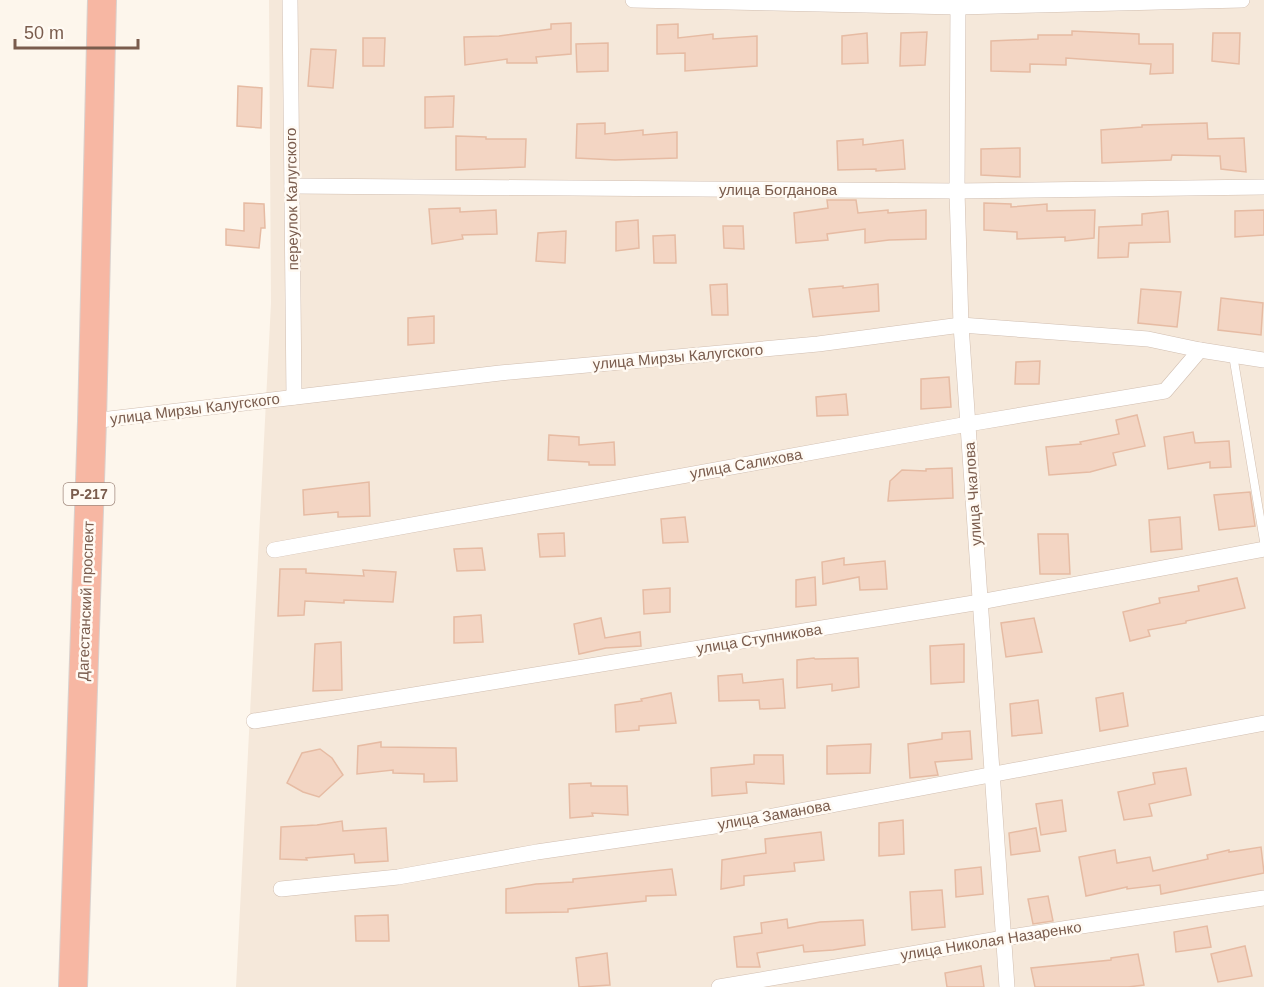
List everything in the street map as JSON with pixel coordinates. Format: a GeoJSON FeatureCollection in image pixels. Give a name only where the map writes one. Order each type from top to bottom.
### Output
{"type":"FeatureCollection","features":[{"type":"Feature","properties":{"kind":"highway","name":"Дагестанский проспект"},"geometry":{"type":"LineString","coordinates":[[73,987],[92,421],[102,0]]}},
{"type":"Feature","properties":{"kind":"street","name":"переулок Калугского"},"geometry":{"type":"LineString","coordinates":[[290,0],[294,397]]}},
{"type":"Feature","properties":{"kind":"street"},"geometry":{"type":"LineString","coordinates":[[633,0],[958,4],[1242,0]]}},
{"type":"Feature","properties":{"kind":"street","name":"улица Чкалова"},"geometry":{"type":"LineString","coordinates":[[958,4],[957,191],[961,325],[994,773],[1007,987]]}},
{"type":"Feature","properties":{"kind":"street","name":"улица Богданова"},"geometry":{"type":"LineString","coordinates":[[292,186],[957,191],[1264,187]]}},
{"type":"Feature","properties":{"kind":"street","name":"улица Мирзы Калугского"},"geometry":{"type":"LineString","coordinates":[[92,421],[500,374],[818,344],[961,325],[1148,339],[1264,360]]}},
{"type":"Feature","properties":{"kind":"street","name":"улица Салихова"},"geometry":{"type":"LineString","coordinates":[[274,550],[968,424],[1165,391],[1200,350]]}},
{"type":"Feature","properties":{"kind":"street","name":"улица Ступникова"},"geometry":{"type":"LineString","coordinates":[[254,721],[981,602],[1264,549]]}},
{"type":"Feature","properties":{"kind":"street","name":"улица Заманова"},"geometry":{"type":"LineString","coordinates":[[281,889],[398,877],[537,852],[742,822],[1264,723]]}},
{"type":"Feature","properties":{"kind":"street","name":"улица Николая Назаренко"},"geometry":{"type":"LineString","coordinates":[[719,987],[1005,938],[1264,898]]}},
{"type":"Feature","properties":{"kind":"lane"},"geometry":{"type":"LineString","coordinates":[[1233,355],[1264,541]]}},
{"type":"Feature","properties":{"kind":"shaded area"},"geometry":{"type":"Polygon","coordinates":[[[269,0],[1264,0],[1264,987],[236,987],[271,303],[269,0]]]}},
{"type":"Feature","properties":{"kind":"building"},"geometry":{"type":"Polygon","coordinates":[[[571,23],[571,54],[536,57],[537,63],[507,63],[507,59],[465,65],[464,37],[499,36],[551,29],[551,24],[571,23]]]}},
{"type":"Feature","properties":{"kind":"building"},"geometry":{"type":"Polygon","coordinates":[[[678,24],[678,38],[713,34],[713,39],[757,36],[757,66],[685,71],[685,53],[657,54],[657,25],[678,24]]]}},
{"type":"Feature","properties":{"kind":"building"},"geometry":{"type":"Polygon","coordinates":[[[1072,31],[1139,34],[1139,44],[1173,44],[1173,73],[1150,74],[1151,64],[1066,58],[1066,65],[1030,64],[1030,72],[991,71],[991,41],[1038,39],[1038,35],[1072,35],[1072,31]]]}},
{"type":"Feature","properties":{"kind":"building"},"geometry":{"type":"Polygon","coordinates":[[[927,32],[925,65],[900,66],[901,33],[927,32]]]}},
{"type":"Feature","properties":{"kind":"building"},"geometry":{"type":"Polygon","coordinates":[[[867,33],[868,63],[842,64],[842,36],[867,33]]]}},
{"type":"Feature","properties":{"kind":"building"},"geometry":{"type":"Polygon","coordinates":[[[1213,33],[1240,33],[1239,64],[1212,61],[1213,33]]]}},
{"type":"Feature","properties":{"kind":"building"},"geometry":{"type":"Polygon","coordinates":[[[363,38],[385,38],[384,66],[363,66],[363,38]]]}},
{"type":"Feature","properties":{"kind":"building"},"geometry":{"type":"Polygon","coordinates":[[[608,43],[608,71],[577,72],[576,44],[608,43]]]}},
{"type":"Feature","properties":{"kind":"building"},"geometry":{"type":"Polygon","coordinates":[[[311,49],[336,50],[333,88],[308,86],[311,49]]]}},
{"type":"Feature","properties":{"kind":"building"},"geometry":{"type":"Polygon","coordinates":[[[238,86],[262,88],[261,128],[237,126],[238,86]]]}},
{"type":"Feature","properties":{"kind":"building"},"geometry":{"type":"Polygon","coordinates":[[[454,96],[453,127],[425,128],[425,97],[454,96]]]}},
{"type":"Feature","properties":{"kind":"building"},"geometry":{"type":"Polygon","coordinates":[[[605,123],[605,134],[643,130],[643,135],[677,132],[677,158],[615,160],[576,158],[577,124],[605,123]]]}},
{"type":"Feature","properties":{"kind":"building"},"geometry":{"type":"Polygon","coordinates":[[[1207,123],[1208,139],[1244,138],[1246,172],[1221,169],[1220,156],[1172,155],[1171,160],[1102,163],[1101,130],[1142,127],[1142,125],[1207,123]]]}},
{"type":"Feature","properties":{"kind":"building"},"geometry":{"type":"Polygon","coordinates":[[[456,136],[526,139],[525,167],[456,170],[456,136]]]}},
{"type":"Feature","properties":{"kind":"building"},"geometry":{"type":"Polygon","coordinates":[[[863,139],[863,145],[903,140],[905,169],[838,170],[837,141],[863,139]]]}},
{"type":"Feature","properties":{"kind":"building"},"geometry":{"type":"Polygon","coordinates":[[[1020,148],[1020,177],[981,175],[981,149],[1020,148]]]}},
{"type":"Feature","properties":{"kind":"building"},"geometry":{"type":"Polygon","coordinates":[[[827,200],[856,200],[858,213],[926,210],[926,239],[865,243],[865,229],[827,234],[828,240],[796,243],[794,213],[828,208],[827,200]]]}},
{"type":"Feature","properties":{"kind":"building"},"geometry":{"type":"Polygon","coordinates":[[[244,203],[264,204],[265,228],[261,228],[259,248],[226,245],[226,229],[244,231],[244,203]]]}},
{"type":"Feature","properties":{"kind":"building"},"geometry":{"type":"Polygon","coordinates":[[[984,203],[1011,204],[1011,207],[1047,204],[1047,211],[1095,210],[1094,238],[1065,241],[1065,237],[1017,239],[1017,232],[984,230],[984,203]]]}},
{"type":"Feature","properties":{"kind":"building"},"geometry":{"type":"Polygon","coordinates":[[[460,208],[460,212],[496,210],[497,234],[462,235],[463,239],[432,244],[429,209],[460,208]]]}},
{"type":"Feature","properties":{"kind":"building"},"geometry":{"type":"Polygon","coordinates":[[[1264,210],[1264,235],[1235,237],[1235,211],[1264,210]]]}},
{"type":"Feature","properties":{"kind":"building"},"geometry":{"type":"Polygon","coordinates":[[[1168,211],[1170,242],[1129,243],[1128,257],[1098,258],[1099,227],[1142,225],[1142,214],[1168,211]]]}},
{"type":"Feature","properties":{"kind":"building"},"geometry":{"type":"Polygon","coordinates":[[[638,220],[639,248],[616,251],[616,222],[638,220]]]}},
{"type":"Feature","properties":{"kind":"building"},"geometry":{"type":"Polygon","coordinates":[[[723,226],[743,226],[744,249],[724,248],[723,226]]]}},
{"type":"Feature","properties":{"kind":"building"},"geometry":{"type":"Polygon","coordinates":[[[566,231],[565,263],[536,261],[538,233],[566,231]]]}},
{"type":"Feature","properties":{"kind":"building"},"geometry":{"type":"Polygon","coordinates":[[[675,235],[676,263],[654,263],[653,236],[675,235]]]}},
{"type":"Feature","properties":{"kind":"building"},"geometry":{"type":"Polygon","coordinates":[[[727,284],[728,315],[712,315],[710,285],[727,284]]]}},
{"type":"Feature","properties":{"kind":"building"},"geometry":{"type":"Polygon","coordinates":[[[878,284],[879,311],[813,317],[809,289],[878,284]]]}},
{"type":"Feature","properties":{"kind":"building"},"geometry":{"type":"Polygon","coordinates":[[[1141,289],[1181,292],[1177,327],[1138,323],[1141,289]]]}},
{"type":"Feature","properties":{"kind":"building"},"geometry":{"type":"Polygon","coordinates":[[[1221,298],[1263,303],[1261,335],[1218,330],[1221,298]]]}},
{"type":"Feature","properties":{"kind":"building"},"geometry":{"type":"Polygon","coordinates":[[[434,316],[434,343],[408,345],[408,318],[434,316]]]}},
{"type":"Feature","properties":{"kind":"building"},"geometry":{"type":"Polygon","coordinates":[[[1040,361],[1039,384],[1015,384],[1016,362],[1040,361]]]}},
{"type":"Feature","properties":{"kind":"building"},"geometry":{"type":"Polygon","coordinates":[[[949,377],[951,407],[921,409],[921,379],[949,377]]]}},
{"type":"Feature","properties":{"kind":"building"},"geometry":{"type":"Polygon","coordinates":[[[846,394],[848,415],[817,416],[816,397],[846,394]]]}},
{"type":"Feature","properties":{"kind":"building"},"geometry":{"type":"Polygon","coordinates":[[[1137,415],[1145,446],[1113,453],[1116,465],[1090,472],[1049,475],[1046,447],[1081,444],[1080,442],[1119,434],[1116,420],[1137,415]]]}},
{"type":"Feature","properties":{"kind":"building"},"geometry":{"type":"Polygon","coordinates":[[[1193,432],[1195,443],[1229,441],[1231,467],[1210,468],[1210,462],[1168,469],[1164,437],[1193,432]]]}},
{"type":"Feature","properties":{"kind":"building"},"geometry":{"type":"Polygon","coordinates":[[[549,435],[579,437],[579,445],[614,442],[615,465],[589,465],[589,462],[548,460],[549,435]]]}},
{"type":"Feature","properties":{"kind":"building"},"geometry":{"type":"Polygon","coordinates":[[[952,468],[953,498],[888,501],[890,481],[902,470],[926,471],[926,469],[952,468]]]}},
{"type":"Feature","properties":{"kind":"building"},"geometry":{"type":"Polygon","coordinates":[[[369,482],[370,516],[338,517],[338,512],[304,515],[303,490],[369,482]]]}},
{"type":"Feature","properties":{"kind":"building"},"geometry":{"type":"Polygon","coordinates":[[[1250,492],[1255,526],[1219,530],[1214,495],[1250,492]]]}},
{"type":"Feature","properties":{"kind":"building"},"geometry":{"type":"Polygon","coordinates":[[[685,517],[688,542],[663,543],[661,519],[685,517]]]}},
{"type":"Feature","properties":{"kind":"building"},"geometry":{"type":"Polygon","coordinates":[[[1180,517],[1182,549],[1151,552],[1149,520],[1180,517]]]}},
{"type":"Feature","properties":{"kind":"building"},"geometry":{"type":"Polygon","coordinates":[[[564,533],[565,556],[540,557],[538,534],[564,533]]]}},
{"type":"Feature","properties":{"kind":"building"},"geometry":{"type":"Polygon","coordinates":[[[1038,534],[1068,534],[1070,574],[1040,574],[1038,534]]]}},
{"type":"Feature","properties":{"kind":"building"},"geometry":{"type":"Polygon","coordinates":[[[482,548],[485,570],[457,571],[454,549],[482,548]]]}},
{"type":"Feature","properties":{"kind":"building"},"geometry":{"type":"Polygon","coordinates":[[[844,558],[844,565],[885,561],[887,589],[860,590],[859,577],[823,584],[822,562],[844,558]]]}},
{"type":"Feature","properties":{"kind":"building"},"geometry":{"type":"Polygon","coordinates":[[[280,569],[306,569],[306,573],[364,576],[363,570],[396,572],[393,602],[305,601],[304,615],[278,616],[280,569]]]}},
{"type":"Feature","properties":{"kind":"building"},"geometry":{"type":"Polygon","coordinates":[[[815,577],[816,605],[796,607],[796,580],[815,577]]]}},
{"type":"Feature","properties":{"kind":"building"},"geometry":{"type":"Polygon","coordinates":[[[1237,578],[1245,608],[1148,630],[1150,636],[1130,641],[1123,612],[1160,603],[1159,598],[1199,591],[1198,586],[1237,578]]]}},
{"type":"Feature","properties":{"kind":"building"},"geometry":{"type":"Polygon","coordinates":[[[670,588],[670,612],[644,614],[643,590],[670,588]]]}},
{"type":"Feature","properties":{"kind":"building"},"geometry":{"type":"Polygon","coordinates":[[[481,615],[483,642],[454,643],[454,617],[481,615]]]}},
{"type":"Feature","properties":{"kind":"building"},"geometry":{"type":"Polygon","coordinates":[[[601,618],[605,638],[640,632],[641,646],[606,648],[579,654],[574,624],[601,618]]]}},
{"type":"Feature","properties":{"kind":"building"},"geometry":{"type":"Polygon","coordinates":[[[1034,618],[1042,652],[1006,657],[1001,623],[1034,618]]]}},
{"type":"Feature","properties":{"kind":"building"},"geometry":{"type":"Polygon","coordinates":[[[341,642],[342,690],[313,691],[315,644],[341,642]]]}},
{"type":"Feature","properties":{"kind":"building"},"geometry":{"type":"Polygon","coordinates":[[[964,644],[964,682],[931,684],[930,646],[964,644]]]}},
{"type":"Feature","properties":{"kind":"building"},"geometry":{"type":"Polygon","coordinates":[[[858,658],[859,687],[832,691],[832,684],[797,688],[797,660],[858,658]]]}},
{"type":"Feature","properties":{"kind":"building"},"geometry":{"type":"Polygon","coordinates":[[[742,674],[743,683],[783,679],[785,708],[760,709],[759,700],[719,701],[718,676],[742,674]]]}},
{"type":"Feature","properties":{"kind":"building"},"geometry":{"type":"Polygon","coordinates":[[[671,693],[676,723],[639,726],[639,730],[616,732],[615,705],[671,693]]]}},
{"type":"Feature","properties":{"kind":"building"},"geometry":{"type":"Polygon","coordinates":[[[1123,693],[1128,726],[1100,731],[1096,698],[1123,693]]]}},
{"type":"Feature","properties":{"kind":"building"},"geometry":{"type":"Polygon","coordinates":[[[1038,700],[1042,733],[1012,736],[1010,704],[1038,700]]]}},
{"type":"Feature","properties":{"kind":"building"},"geometry":{"type":"Polygon","coordinates":[[[970,731],[972,759],[935,762],[938,775],[910,778],[908,744],[942,739],[942,733],[970,731]]]}},
{"type":"Feature","properties":{"kind":"building"},"geometry":{"type":"Polygon","coordinates":[[[381,742],[381,747],[456,748],[457,781],[424,782],[424,774],[393,773],[393,770],[357,774],[358,746],[381,742]]]}},
{"type":"Feature","properties":{"kind":"building"},"geometry":{"type":"Polygon","coordinates":[[[871,744],[870,773],[827,774],[827,746],[871,744]]]}},
{"type":"Feature","properties":{"kind":"building"},"geometry":{"type":"Polygon","coordinates":[[[320,749],[332,758],[343,775],[319,797],[303,792],[287,783],[302,753],[320,749]]]}},
{"type":"Feature","properties":{"kind":"building"},"geometry":{"type":"Polygon","coordinates":[[[754,755],[783,755],[784,784],[746,782],[747,793],[712,796],[711,768],[754,764],[754,755]]]}},
{"type":"Feature","properties":{"kind":"building"},"geometry":{"type":"Polygon","coordinates":[[[1186,768],[1191,795],[1149,804],[1152,816],[1124,820],[1118,792],[1155,784],[1153,773],[1186,768]]]}},
{"type":"Feature","properties":{"kind":"building"},"geometry":{"type":"Polygon","coordinates":[[[591,783],[591,786],[627,786],[628,815],[592,813],[593,816],[570,818],[569,784],[591,783]]]}},
{"type":"Feature","properties":{"kind":"building"},"geometry":{"type":"Polygon","coordinates":[[[1062,800],[1066,831],[1041,835],[1036,804],[1062,800]]]}},
{"type":"Feature","properties":{"kind":"building"},"geometry":{"type":"Polygon","coordinates":[[[903,820],[904,854],[879,856],[879,823],[903,820]]]}},
{"type":"Feature","properties":{"kind":"building"},"geometry":{"type":"Polygon","coordinates":[[[342,821],[343,831],[386,828],[388,861],[355,863],[354,854],[306,858],[307,860],[280,859],[281,827],[342,821]]]}},
{"type":"Feature","properties":{"kind":"building"},"geometry":{"type":"Polygon","coordinates":[[[1036,828],[1040,851],[1011,855],[1009,833],[1036,828]]]}},
{"type":"Feature","properties":{"kind":"building"},"geometry":{"type":"Polygon","coordinates":[[[821,832],[824,860],[794,863],[795,871],[744,876],[744,885],[721,889],[722,860],[766,853],[765,839],[821,832]]]}},
{"type":"Feature","properties":{"kind":"building"},"geometry":{"type":"Polygon","coordinates":[[[1261,847],[1264,873],[1161,894],[1160,885],[1127,889],[1127,887],[1086,896],[1079,857],[1115,850],[1117,863],[1150,857],[1153,871],[1208,859],[1207,855],[1229,850],[1229,852],[1261,847]]]}},
{"type":"Feature","properties":{"kind":"building"},"geometry":{"type":"Polygon","coordinates":[[[981,867],[983,894],[956,897],[955,870],[981,867]]]}},
{"type":"Feature","properties":{"kind":"building"},"geometry":{"type":"Polygon","coordinates":[[[672,869],[676,895],[646,896],[646,901],[568,909],[568,912],[506,913],[506,889],[536,884],[573,882],[573,879],[672,869]]]}},
{"type":"Feature","properties":{"kind":"building"},"geometry":{"type":"Polygon","coordinates":[[[942,890],[945,927],[912,930],[910,892],[942,890]]]}},
{"type":"Feature","properties":{"kind":"building"},"geometry":{"type":"Polygon","coordinates":[[[1048,896],[1053,921],[1033,924],[1028,899],[1048,896]]]}},
{"type":"Feature","properties":{"kind":"building"},"geometry":{"type":"Polygon","coordinates":[[[388,915],[389,941],[356,941],[355,916],[388,915]]]}},
{"type":"Feature","properties":{"kind":"building"},"geometry":{"type":"Polygon","coordinates":[[[787,919],[788,928],[820,922],[863,920],[865,945],[804,952],[803,945],[757,953],[760,967],[737,967],[734,937],[762,933],[761,923],[787,919]]]}},
{"type":"Feature","properties":{"kind":"building"},"geometry":{"type":"Polygon","coordinates":[[[1207,926],[1211,947],[1176,952],[1174,932],[1207,926]]]}},
{"type":"Feature","properties":{"kind":"building"},"geometry":{"type":"Polygon","coordinates":[[[1245,946],[1252,976],[1218,982],[1211,954],[1245,946]]]}},
{"type":"Feature","properties":{"kind":"building"},"geometry":{"type":"Polygon","coordinates":[[[607,953],[610,985],[579,987],[576,958],[607,953]]]}},
{"type":"Feature","properties":{"kind":"building"},"geometry":{"type":"Polygon","coordinates":[[[1138,954],[1144,985],[1035,987],[1031,968],[1111,960],[1111,958],[1138,954]]]}},
{"type":"Feature","properties":{"kind":"building"},"geometry":{"type":"Polygon","coordinates":[[[981,966],[984,987],[947,987],[945,973],[981,966]]]}}]}
